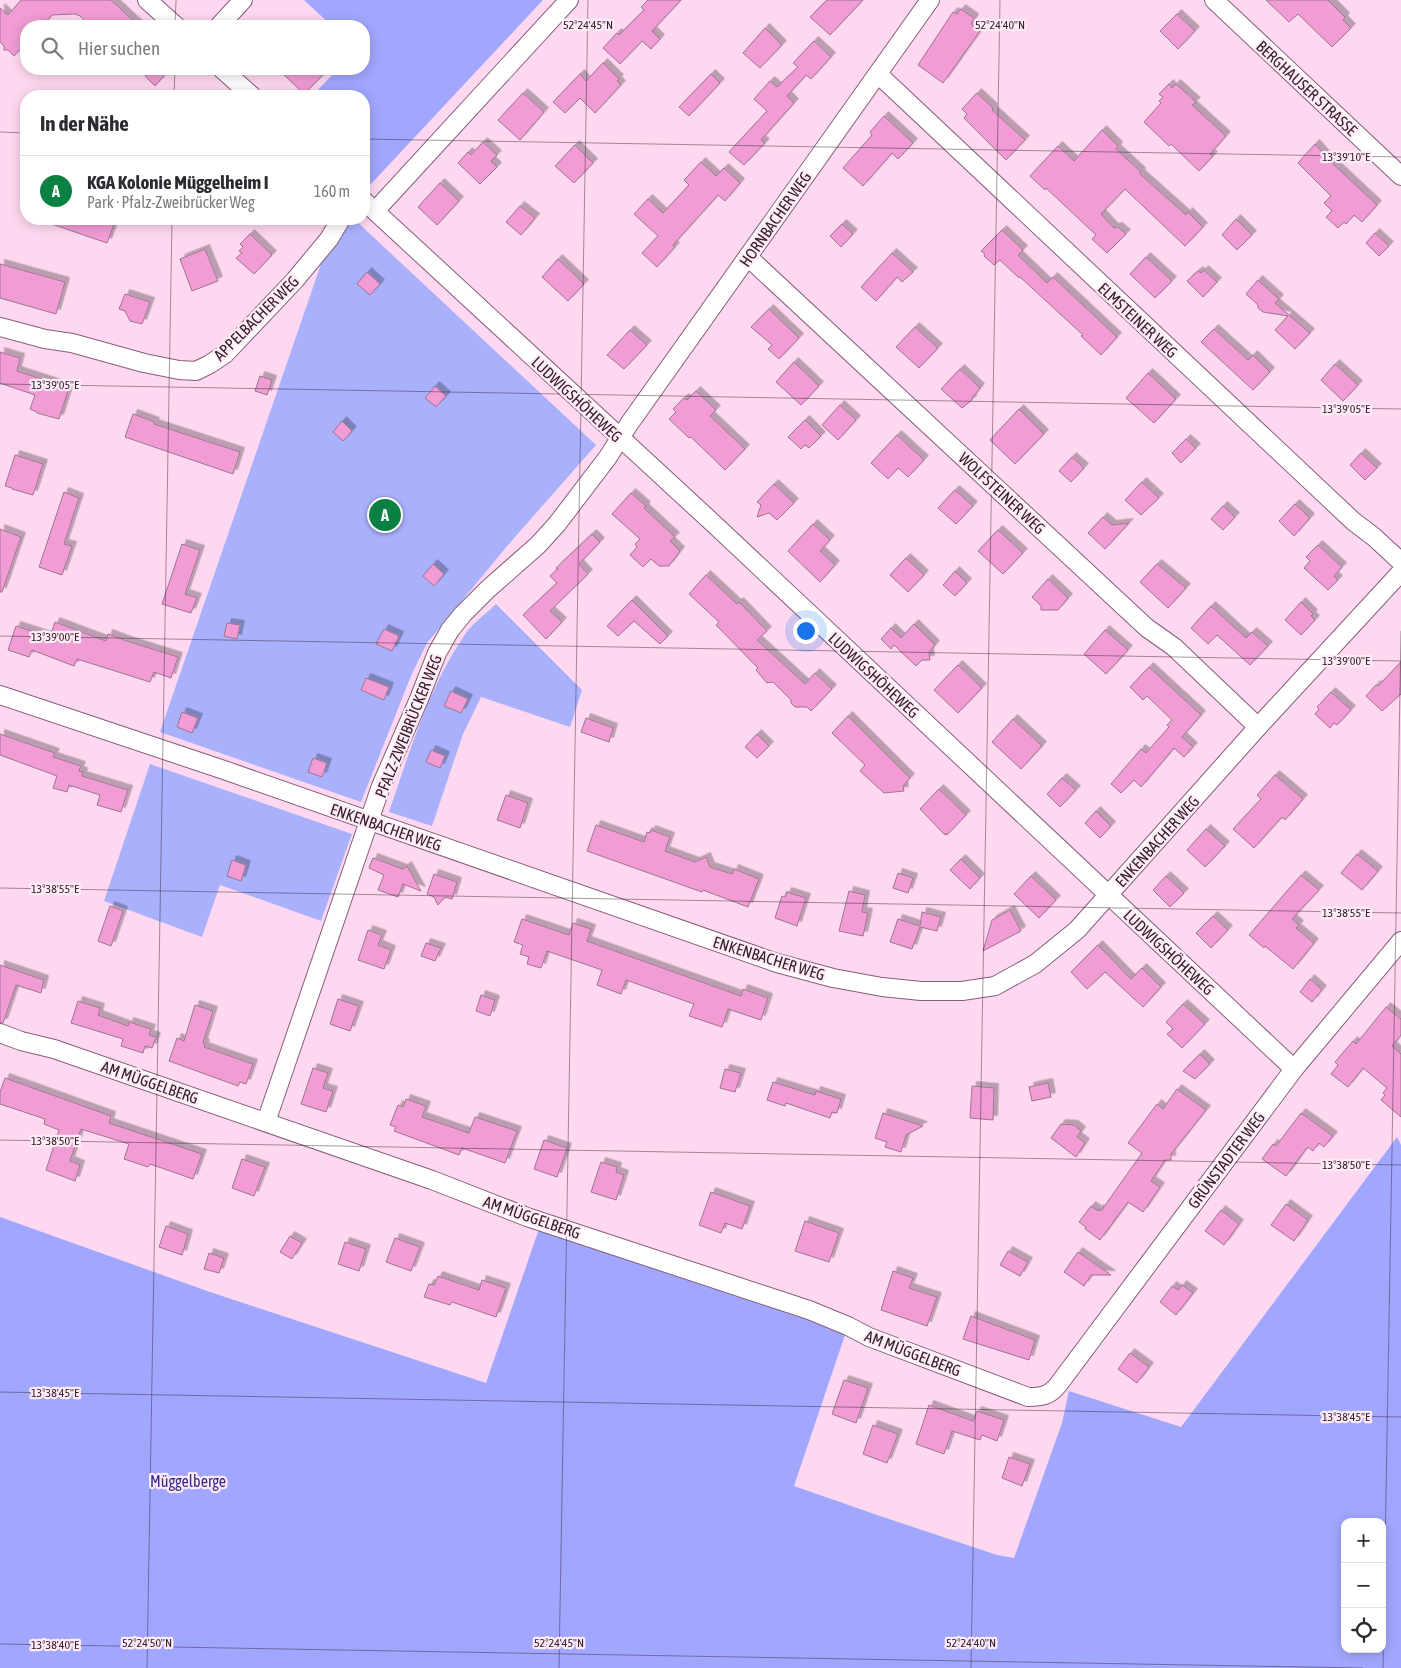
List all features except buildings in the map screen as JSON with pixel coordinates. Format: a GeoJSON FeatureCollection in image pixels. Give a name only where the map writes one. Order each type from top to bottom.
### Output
{"type":"FeatureCollection","features":[{"type":"Feature","properties":{"kind":"street"},"geometry":{"type":"LineString","coordinates":[[147,0],[169,20]]}},
{"type":"Feature","properties":{"kind":"street"},"geometry":{"type":"LineString","coordinates":[[225,20],[243,0]]}},
{"type":"Feature","properties":{"kind":"street"},"geometry":{"type":"LineString","coordinates":[[370,205],[569,0]]}},
{"type":"Feature","properties":{"kind":"street","name":"HORNBACHER WEG"},"geometry":{"type":"LineString","coordinates":[[619,438],[930,0]]}},
{"type":"Feature","properties":{"kind":"street","name":"BERGHAUSER STRASSE"},"geometry":{"type":"LineString","coordinates":[[1214,0],[1401,176]]}},
{"type":"Feature","properties":{"kind":"street","name":"ELMSTEINER WEG"},"geometry":{"type":"LineString","coordinates":[[878,74],[1353,521],[1401,562]]}},
{"type":"Feature","properties":{"kind":"street"},"geometry":{"type":"LineString","coordinates":[[229,75],[245,90]]}},
{"type":"Feature","properties":{"kind":"street","name":"LUDWIGSHÖHEWEG"},"geometry":{"type":"LineString","coordinates":[[370,207],[728,538],[1294,1069]]}},
{"type":"Feature","properties":{"kind":"street","name":"APPELBACHER WEG"},"geometry":{"type":"LineString","coordinates":[[0,327],[179,370],[196,371],[225,354],[295,280],[329,239],[337,225]]}},
{"type":"Feature","properties":{"kind":"street","name":"WOLFSTEINER WEG"},"geometry":{"type":"LineString","coordinates":[[748,257],[1140,621],[1174,647],[1258,728]]}},
{"type":"Feature","properties":{"kind":"street","name":"PFALZ-ZWEIBRÜCKER WEG"},"geometry":{"type":"LineString","coordinates":[[266,1122],[381,786],[419,699],[437,652],[450,630],[463,614],[531,551],[557,524],[608,457],[619,438]]}},
{"type":"Feature","properties":{"kind":"street","name":"ENKENBACHER WEG"},"geometry":{"type":"LineString","coordinates":[[0,694],[777,963],[832,978],[882,987],[921,991],[962,992],[995,986],[1035,964],[1077,930],[1401,572]]}},
{"type":"Feature","properties":{"kind":"street","name":"GRÜNSTADTER WEG"},"geometry":{"type":"LineString","coordinates":[[1058,1385],[1294,1069],[1401,941]]}},
{"type":"Feature","properties":{"kind":"street","name":"AM MÜGGELBERG"},"geometry":{"type":"LineString","coordinates":[[0,1033],[21,1041],[54,1049],[266,1122],[432,1180],[527,1217],[809,1310],[869,1337],[1028,1397],[1043,1396],[1051,1393],[1058,1385]]}},
{"type":"Feature","properties":{"kind":"shaded area"},"geometry":{"type":"Polygon","coordinates":[[[348,225],[360,225],[596,445],[508,545],[427,643],[411,676],[361,802],[160,732],[321,264],[348,225]]]}},
{"type":"Feature","properties":{"kind":"shaded area"},"geometry":{"type":"Polygon","coordinates":[[[496,604],[582,690],[570,727],[481,697],[463,734],[432,826],[389,812],[422,719],[441,675],[466,633],[496,604]]]}},
{"type":"Feature","properties":{"kind":"shaded area"},"geometry":{"type":"Polygon","coordinates":[[[150,764],[352,834],[321,921],[220,885],[202,937],[104,901],[150,764]]]}},
{"type":"Feature","properties":{"kind":"green space"},"geometry":{"type":"Polygon","coordinates":[[[304,0],[543,0],[371,184],[370,90],[318,90],[332,75],[370,75],[370,20],[326,20],[304,0]]]}},
{"type":"Feature","properties":{"kind":"green space","name":"Müggelberge"},"geometry":{"type":"Polygon","coordinates":[[[1397,1137],[1401,1145],[1401,1668],[0,1668],[0,1217],[210,1292],[486,1383],[540,1226],[847,1329],[794,1486],[997,1555],[1014,1558],[1062,1423],[1069,1391],[1181,1427],[1397,1137]]]}},
{"type":"Feature","properties":{"kind":"place","name":"KGA Kolonie Müggelheim I"},"geometry":{"type":"Point","coordinates":[385,515]}}]}
